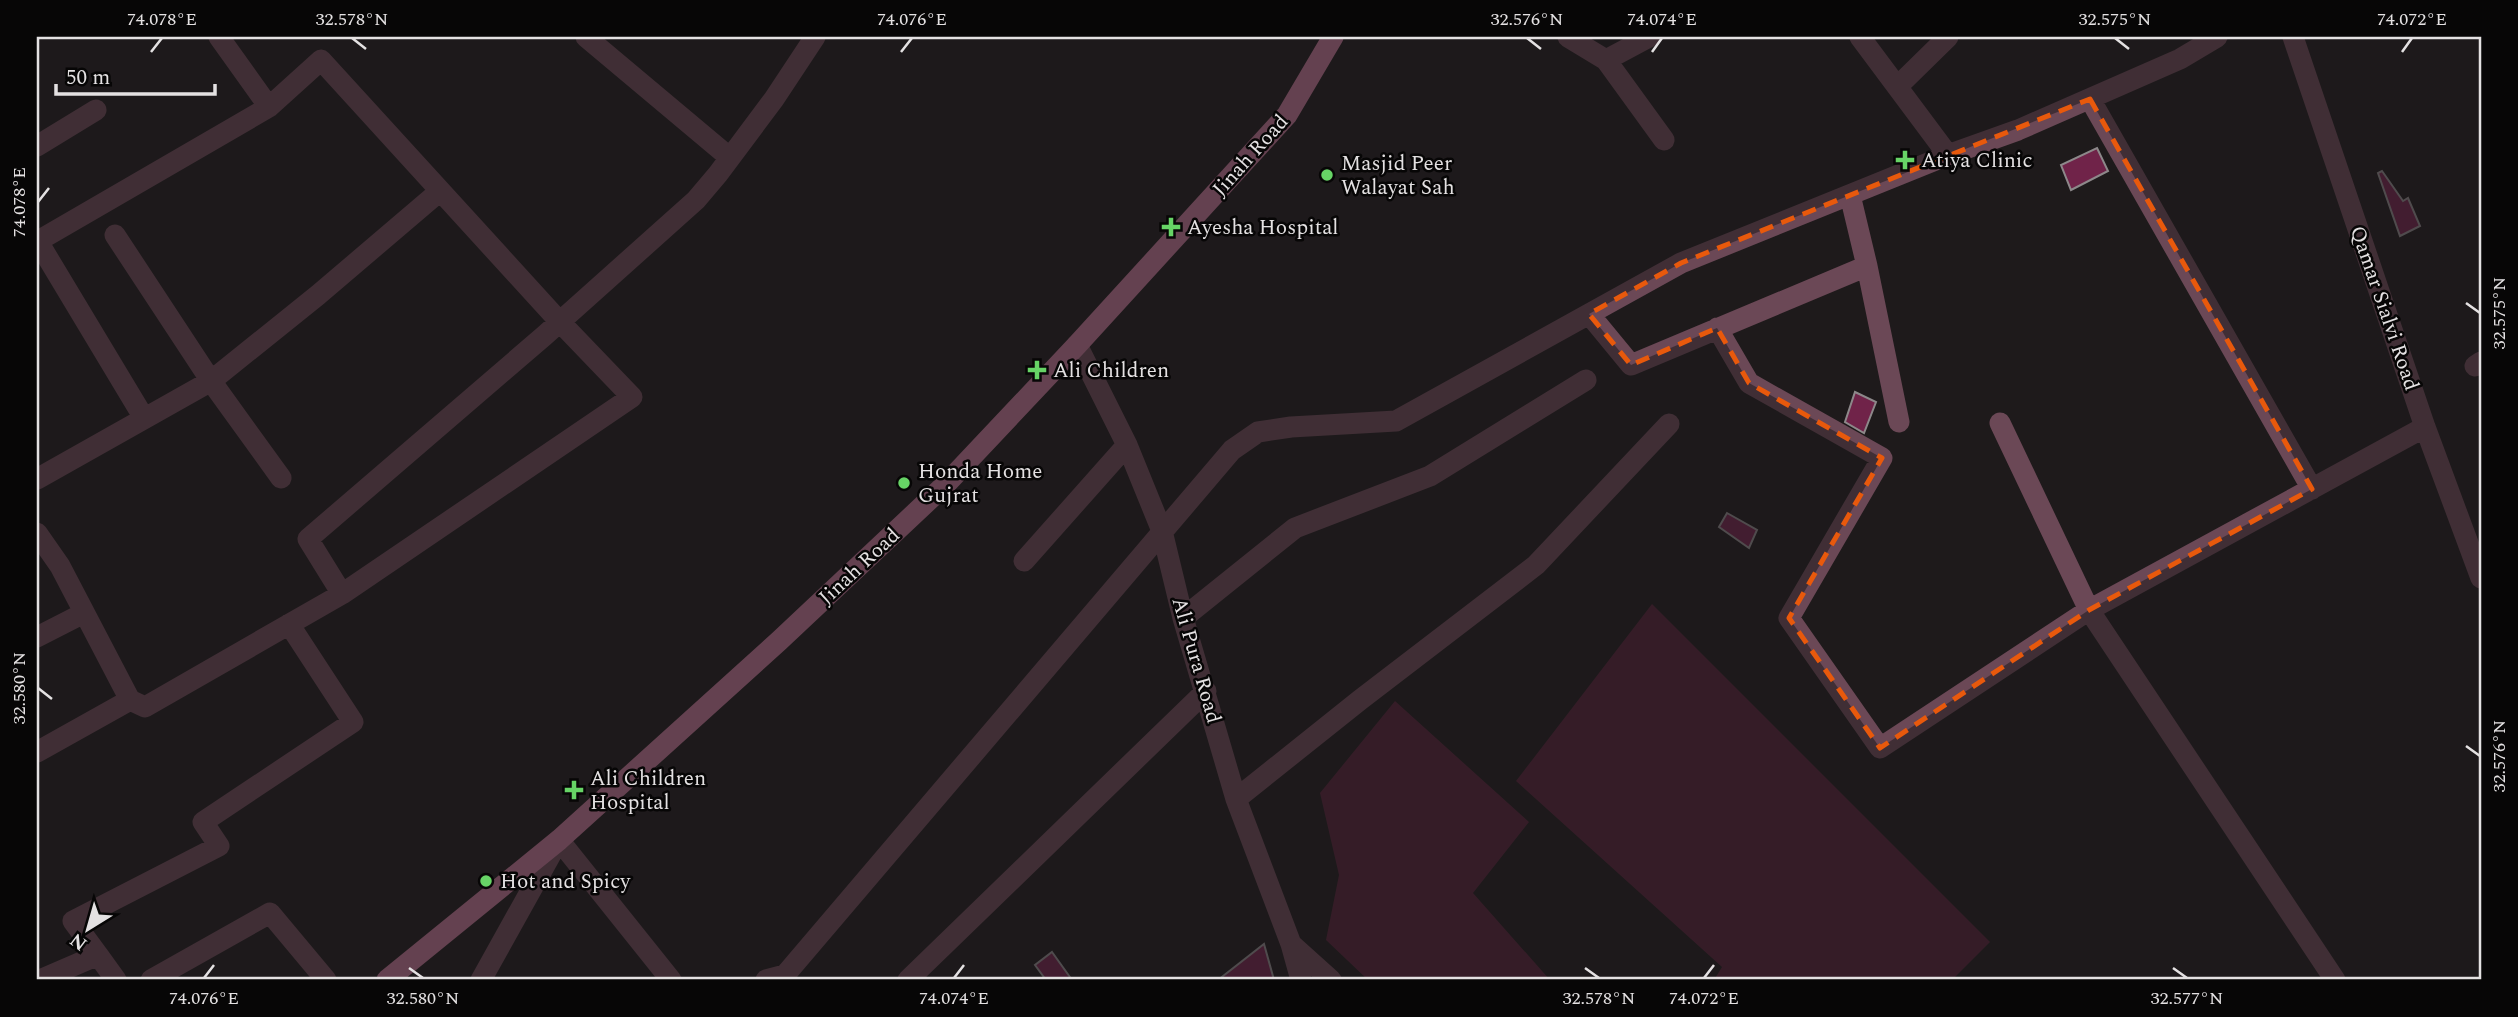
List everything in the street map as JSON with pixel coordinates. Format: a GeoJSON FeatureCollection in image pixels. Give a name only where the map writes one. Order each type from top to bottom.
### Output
{"type":"FeatureCollection","features":[{"type":"Feature","properties":{"kind":"main road","name":"Jinah Road"},"geometry":{"type":"LineString","coordinates":[[387,980],[559,840],[779,642],[946,484],[1287,115],[1333,37]]}},
{"type":"Feature","properties":{"kind":"street"},"geometry":{"type":"LineString","coordinates":[[219,37],[269,107]]}},
{"type":"Feature","properties":{"kind":"street"},"geometry":{"type":"LineString","coordinates":[[342,594],[308,539],[560,323],[696,200],[774,99],[815,37]]}},
{"type":"Feature","properties":{"kind":"street"},"geometry":{"type":"LineString","coordinates":[[1568,37],[1606,60],[1664,140]]}},
{"type":"Feature","properties":{"kind":"street"},"geometry":{"type":"LineString","coordinates":[[1606,60],[1649,37]]}},
{"type":"Feature","properties":{"kind":"street"},"geometry":{"type":"LineString","coordinates":[[1860,37],[1948,155]]}},
{"type":"Feature","properties":{"kind":"street"},"geometry":{"type":"LineString","coordinates":[[1898,86],[1948,37]]}},
{"type":"Feature","properties":{"kind":"street"},"geometry":{"type":"LineString","coordinates":[[766,980],[785,975],[1232,450],[1258,432],[1291,427],[1396,421],[1681,263],[1948,155],[2018,130],[2180,60],[2217,37]]}},
{"type":"Feature","properties":{"kind":"street","name":"Qamar Sialvi Road"},"geometry":{"type":"LineString","coordinates":[[2293,37],[2425,427],[2480,569]]}},
{"type":"Feature","properties":{"kind":"street"},"geometry":{"type":"LineString","coordinates":[[596,40],[729,157]]}},
{"type":"Feature","properties":{"kind":"street"},"geometry":{"type":"LineString","coordinates":[[37,533],[45,559],[84,613],[130,700],[145,707],[342,594],[632,397],[560,323],[321,60],[269,107],[37,241],[145,418]]}},
{"type":"Feature","properties":{"kind":"street"},"geometry":{"type":"LineString","coordinates":[[2090,99],[2312,489]]}},
{"type":"Feature","properties":{"kind":"street"},"geometry":{"type":"LineString","coordinates":[[37,146],[96,110]]}},
{"type":"Feature","properties":{"kind":"street"},"geometry":{"type":"LineString","coordinates":[[37,479],[211,381],[318,295],[440,191]]}},
{"type":"Feature","properties":{"kind":"street"},"geometry":{"type":"LineString","coordinates":[[1850,195],[1899,422]]}},
{"type":"Feature","properties":{"kind":"street"},"geometry":{"type":"LineString","coordinates":[[115,235],[211,381],[281,478]]}},
{"type":"Feature","properties":{"kind":"street"},"geometry":{"type":"LineString","coordinates":[[1589,314],[1631,365],[1867,266]]}},
{"type":"Feature","properties":{"kind":"street"},"geometry":{"type":"LineString","coordinates":[[1717,328],[1749,383],[1882,458],[1789,618],[1880,748],[2089,610],[2425,427]]}},
{"type":"Feature","properties":{"kind":"street","name":"Ali Pura Road"},"geometry":{"type":"LineString","coordinates":[[1077,345],[1127,445],[1162,531],[1236,799],[1291,944],[1301,980]]}},
{"type":"Feature","properties":{"kind":"street"},"geometry":{"type":"LineString","coordinates":[[1184,618],[1295,528],[1430,476],[1586,380]]}},
{"type":"Feature","properties":{"kind":"street"},"geometry":{"type":"LineString","coordinates":[[2000,423],[2089,610],[2334,980]]}},
{"type":"Feature","properties":{"kind":"street"},"geometry":{"type":"LineString","coordinates":[[1236,799],[1536,565],[1670,424]]}},
{"type":"Feature","properties":{"kind":"street"},"geometry":{"type":"LineString","coordinates":[[1024,561],[1127,445]]}},
{"type":"Feature","properties":{"kind":"street"},"geometry":{"type":"LineString","coordinates":[[37,637],[84,613]]}},
{"type":"Feature","properties":{"kind":"street"},"geometry":{"type":"LineString","coordinates":[[116,980],[73,921],[219,846],[203,821],[353,722],[289,624]]}},
{"type":"Feature","properties":{"kind":"street"},"geometry":{"type":"LineString","coordinates":[[908,980],[1206,691]]}},
{"type":"Feature","properties":{"kind":"street"},"geometry":{"type":"LineString","coordinates":[[37,752],[130,700]]}},
{"type":"Feature","properties":{"kind":"street"},"geometry":{"type":"LineString","coordinates":[[481,980],[559,840],[671,980]]}},
{"type":"Feature","properties":{"kind":"street"},"geometry":{"type":"LineString","coordinates":[[151,980],[270,913],[326,980]]}},
{"type":"Feature","properties":{"kind":"street"},"geometry":{"type":"LineString","coordinates":[[1291,944],[1331,980]]}},
{"type":"Feature","properties":{"kind":"street"},"geometry":{"type":"LineString","coordinates":[[40,980],[98,955]]}},
{"type":"Feature","properties":{"kind":"highlighted area"},"geometry":{"type":"Polygon","coordinates":[[[2090,99],[2312,489],[2089,610],[1880,748],[1789,618],[1882,458],[1749,383],[1717,328],[1631,365],[1589,314],[1681,263],[2090,99]]]}},
{"type":"Feature","properties":{"kind":"shaded area"},"geometry":{"type":"Polygon","coordinates":[[[1652,604],[1990,942],[1952,980],[1714,980],[1722,967],[1516,781],[1652,604]]]}},
{"type":"Feature","properties":{"kind":"shaded area"},"geometry":{"type":"Polygon","coordinates":[[[1395,701],[1529,822],[1473,893],[1550,980],[1368,980],[1326,940],[1339,875],[1320,793],[1395,701]]]}},
{"type":"Feature","properties":{"kind":"building"},"geometry":{"type":"Polygon","coordinates":[[[2097,148],[2108,171],[2071,190],[2061,165],[2097,148]]]}},
{"type":"Feature","properties":{"kind":"building"},"geometry":{"type":"Polygon","coordinates":[[[2382,171],[2403,201],[2408,198],[2420,226],[2400,236],[2378,173],[2382,171]]]}},
{"type":"Feature","properties":{"kind":"building"},"geometry":{"type":"Polygon","coordinates":[[[1855,392],[1876,402],[1864,433],[1845,422],[1855,392]]]}},
{"type":"Feature","properties":{"kind":"building"},"geometry":{"type":"Polygon","coordinates":[[[1727,513],[1757,530],[1749,548],[1719,527],[1727,513]]]}},
{"type":"Feature","properties":{"kind":"building"},"geometry":{"type":"Polygon","coordinates":[[[1264,944],[1274,980],[1218,980],[1264,944]]]}},
{"type":"Feature","properties":{"kind":"building"},"geometry":{"type":"Polygon","coordinates":[[[1052,952],[1072,980],[1046,980],[1035,965],[1052,952]]]}},
{"type":"Feature","properties":{"kind":"place","name":"Atiya Clinic"},"geometry":{"type":"Point","coordinates":[1905,160]}},
{"type":"Feature","properties":{"kind":"place","name":"Masjid Peer Walayat Sah"},"geometry":{"type":"Point","coordinates":[1327,175]}},
{"type":"Feature","properties":{"kind":"place","name":"Ayesha Hospital"},"geometry":{"type":"Point","coordinates":[1171,227]}},
{"type":"Feature","properties":{"kind":"place","name":"Ali Children"},"geometry":{"type":"Point","coordinates":[1037,370]}},
{"type":"Feature","properties":{"kind":"place","name":"Honda Home Gujrat"},"geometry":{"type":"Point","coordinates":[904,483]}},
{"type":"Feature","properties":{"kind":"place","name":"Ali Children Hospital"},"geometry":{"type":"Point","coordinates":[574,790]}},
{"type":"Feature","properties":{"kind":"place","name":"Hot and Spicy"},"geometry":{"type":"Point","coordinates":[486,881]}}]}
